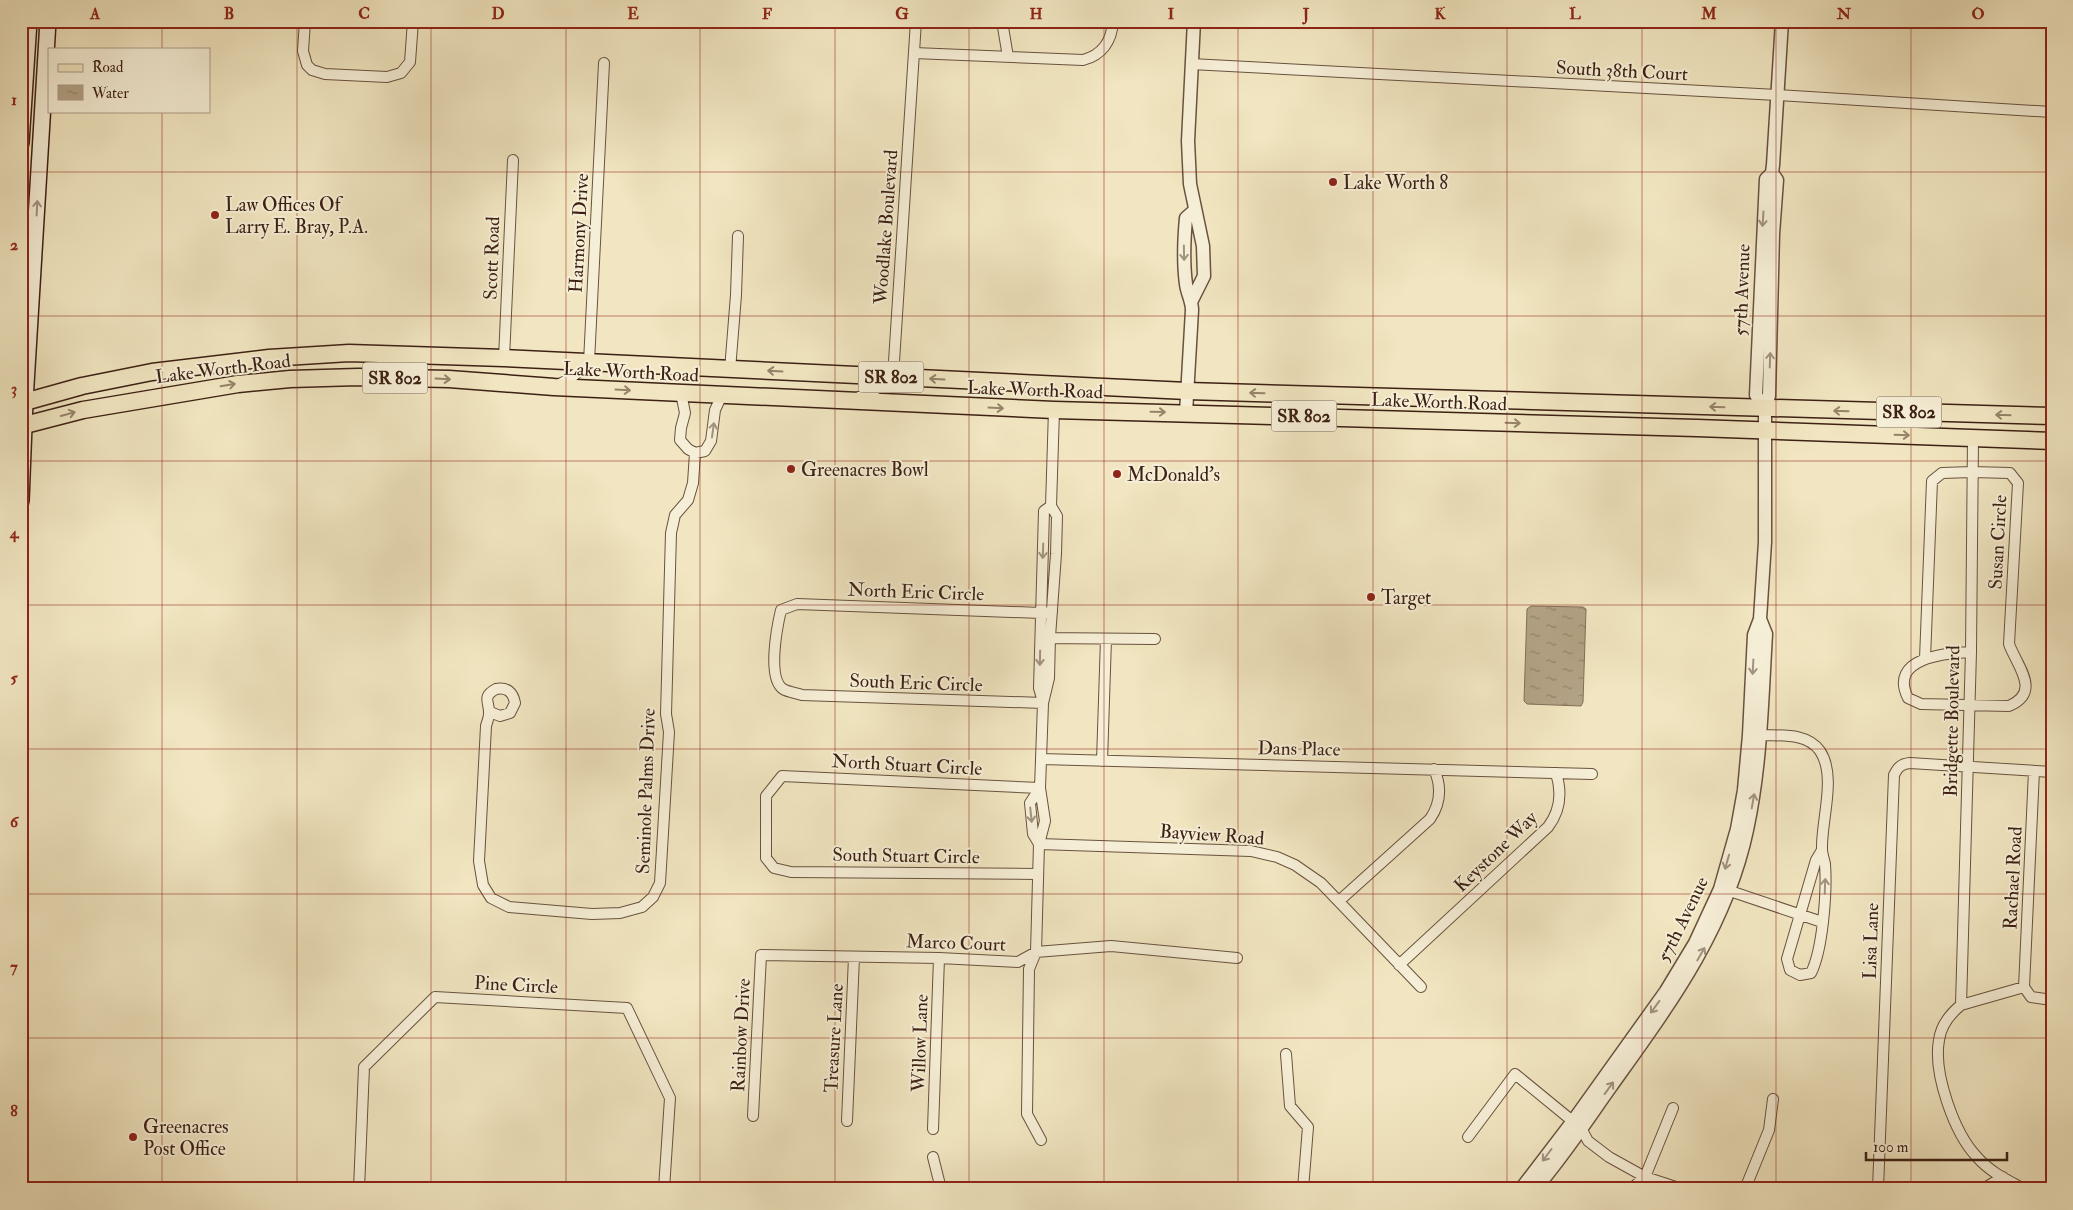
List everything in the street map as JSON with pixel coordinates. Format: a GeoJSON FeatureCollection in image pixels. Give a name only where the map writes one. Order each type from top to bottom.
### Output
{"type":"FeatureCollection","features":[{"type":"Feature","properties":{"kind":"main road"},"geometry":{"type":"LineString","coordinates":[[21,143],[29,21]]}},
{"type":"Feature","properties":{"kind":"main road"},"geometry":{"type":"LineString","coordinates":[[21,501],[23,402],[48,21]]}},
{"type":"Feature","properties":{"kind":"main road","name":"Lake Worth Road"},"geometry":{"type":"LineString","coordinates":[[23,402],[82,386],[152,372],[269,358],[349,353],[504,358],[1187,391],[2052,416]]}},
{"type":"Feature","properties":{"kind":"main road"},"geometry":{"type":"LineString","coordinates":[[326,378],[350,363],[457,366],[504,358]]}},
{"type":"Feature","properties":{"kind":"main road"},"geometry":{"type":"LineString","coordinates":[[596,389],[607,374],[704,379],[730,370]]}},
{"type":"Feature","properties":{"kind":"main road","name":"Lake Worth Road"},"geometry":{"type":"LineString","coordinates":[[23,426],[83,410],[180,392],[238,384],[326,378],[412,378],[554,387],[1054,410],[2048,440]]}},
{"type":"Feature","properties":{"kind":"main road"},"geometry":{"type":"LineString","coordinates":[[1345,418],[1371,410],[1456,411],[1466,408],[1476,400]]}},
{"type":"Feature","properties":{"kind":"main road"},"geometry":{"type":"LineString","coordinates":[[1473,422],[1485,410],[1497,408],[1565,410],[1585,403]]}},
{"type":"Feature","properties":{"kind":"street"},"geometry":{"type":"LineString","coordinates":[[305,21],[303,51],[307,65],[312,70],[325,74],[387,77],[401,73],[410,62],[413,21]]}},
{"type":"Feature","properties":{"kind":"street","name":"Woodlake Boulevard"},"geometry":{"type":"LineString","coordinates":[[893,377],[916,21]]}},
{"type":"Feature","properties":{"kind":"street"},"geometry":{"type":"LineString","coordinates":[[1002,21],[1008,58]]}},
{"type":"Feature","properties":{"kind":"street"},"geometry":{"type":"LineString","coordinates":[[914,53],[1077,61],[1090,58],[1106,46],[1111,34],[1113,21]]}},
{"type":"Feature","properties":{"kind":"street"},"geometry":{"type":"LineString","coordinates":[[1186,413],[1192,300],[1204,276],[1203,246],[1190,184],[1188,141],[1194,21]]}},
{"type":"Feature","properties":{"kind":"street","name":"57th Avenue"},"geometry":{"type":"LineString","coordinates":[[1535,1189],[1666,991],[1695,943],[1720,889],[1737,829],[1744,790],[1750,735],[1754,634],[1760,619],[1765,542],[1765,409],[1756,395],[1766,179],[1772,173],[1782,21]]}},
{"type":"Feature","properties":{"kind":"street","name":"Harmony Drive"},"geometry":{"type":"LineString","coordinates":[[589,362],[604,63]]}},
{"type":"Feature","properties":{"kind":"street","name":"South 38th Court"},"geometry":{"type":"LineString","coordinates":[[1191,64],[1777,95],[2052,112]]}},
{"type":"Feature","properties":{"kind":"street","name":"Scott Road"},"geometry":{"type":"LineString","coordinates":[[504,358],[513,160]]}},
{"type":"Feature","properties":{"kind":"street"},"geometry":{"type":"LineString","coordinates":[[1192,300],[1186,286],[1184,242],[1186,218],[1195,210]]}},
{"type":"Feature","properties":{"kind":"street"},"geometry":{"type":"LineString","coordinates":[[730,370],[736,295],[738,236]]}},
{"type":"Feature","properties":{"kind":"street"},"geometry":{"type":"LineString","coordinates":[[554,387],[571,378],[589,362]]}},
{"type":"Feature","properties":{"kind":"street"},"geometry":{"type":"LineString","coordinates":[[842,401],[871,393],[893,377]]}},
{"type":"Feature","properties":{"kind":"street"},"geometry":{"type":"LineString","coordinates":[[681,393],[685,413],[680,440],[688,449],[695,453],[705,451],[711,441],[715,410],[722,395]]}},
{"type":"Feature","properties":{"kind":"street"},"geometry":{"type":"LineString","coordinates":[[1045,638],[1052,612],[1057,516],[1051,506],[1054,410]]}},
{"type":"Feature","properties":{"kind":"street","name":"Bridgette Boulevard"},"geometry":{"type":"LineString","coordinates":[[1961,1005],[1970,705],[1973,438]]}},
{"type":"Feature","properties":{"kind":"street","name":"Seminole Palms Drive"},"geometry":{"type":"LineString","coordinates":[[490,712],[486,726],[479,861],[483,885],[491,898],[509,907],[592,914],[620,913],[642,907],[653,897],[660,882],[669,732],[666,714],[671,533],[675,515],[688,500],[693,483],[695,453]]}},
{"type":"Feature","properties":{"kind":"street","name":"Susan Circle"},"geometry":{"type":"LineString","coordinates":[[1925,659],[1932,481],[1942,473],[2010,473],[2018,483],[2009,644],[2015,662],[2025,679],[2024,693],[2020,699],[2009,706],[1970,705]]}},
{"type":"Feature","properties":{"kind":"street"},"geometry":{"type":"LineString","coordinates":[[1041,1140],[1027,1114],[1029,969],[1036,952],[1039,844],[1033,834],[1030,804],[1040,788],[1043,703],[1049,678],[1041,613],[1044,512],[1051,506]]}},
{"type":"Feature","properties":{"kind":"street","name":"North Eric Circle"},"geometry":{"type":"LineString","coordinates":[[789,691],[782,688],[774,675],[777,628],[781,610],[798,604],[1052,612]]}},
{"type":"Feature","properties":{"kind":"street","name":"57th Avenue"},"geometry":{"type":"LineString","coordinates":[[1521,1189],[1577,1124],[1675,996],[1704,948],[1730,891],[1747,832],[1754,791],[1760,736],[1766,634],[1760,619]]}},
{"type":"Feature","properties":{"kind":"street"},"geometry":{"type":"LineString","coordinates":[[1045,638],[1155,639]]}},
{"type":"Feature","properties":{"kind":"street"},"geometry":{"type":"LineString","coordinates":[[1102,761],[1106,638]]}},
{"type":"Feature","properties":{"kind":"street"},"geometry":{"type":"LineString","coordinates":[[1970,705],[1921,704],[1908,698],[1904,686],[1906,673],[1910,668],[1925,659],[1954,652],[1971,652]]}},
{"type":"Feature","properties":{"kind":"street","name":"South Eric Circle"},"geometry":{"type":"LineString","coordinates":[[789,691],[802,695],[1043,703]]}},
{"type":"Feature","properties":{"kind":"street"},"geometry":{"type":"LineString","coordinates":[[1760,736],[1802,737],[1819,750],[1825,760],[1828,781],[1822,850],[1825,862],[1825,884],[1818,960],[1811,973],[1800,975],[1790,970],[1787,959],[1816,860],[1822,850]]}},
{"type":"Feature","properties":{"kind":"street","name":"Dans Place"},"geometry":{"type":"LineString","coordinates":[[1041,760],[1556,773]]}},
{"type":"Feature","properties":{"kind":"street","name":"Lisa Lane"},"geometry":{"type":"LineString","coordinates":[[1878,1189],[1894,775],[1897,768],[1903,764],[1910,763],[1968,767]]}},
{"type":"Feature","properties":{"kind":"street"},"geometry":{"type":"LineString","coordinates":[[1968,767],[2052,772]]}},
{"type":"Feature","properties":{"kind":"street"},"geometry":{"type":"LineString","coordinates":[[1339,901],[1430,819],[1437,807],[1440,792],[1438,778],[1434,769]]}},
{"type":"Feature","properties":{"kind":"street","name":"Rachael Road"},"geometry":{"type":"LineString","coordinates":[[2024,987],[2034,771]]}},
{"type":"Feature","properties":{"kind":"street"},"geometry":{"type":"LineString","coordinates":[[1556,773],[1592,774]]}},
{"type":"Feature","properties":{"kind":"street","name":"Keystone Way"},"geometry":{"type":"LineString","coordinates":[[1399,965],[1548,827],[1555,815],[1559,802],[1560,789],[1556,773]]}},
{"type":"Feature","properties":{"kind":"street","name":"North Stuart Circle"},"geometry":{"type":"LineString","coordinates":[[774,868],[766,858],[766,796],[782,776],[1040,788]]}},
{"type":"Feature","properties":{"kind":"street","name":"Bayview Road"},"geometry":{"type":"LineString","coordinates":[[1039,844],[1258,852],[1277,857],[1311,874],[1421,987]]}},
{"type":"Feature","properties":{"kind":"street","name":"South Stuart Circle"},"geometry":{"type":"LineString","coordinates":[[774,868],[791,872],[1038,874]]}},
{"type":"Feature","properties":{"kind":"street"},"geometry":{"type":"LineString","coordinates":[[1730,891],[1822,922]]}},
{"type":"Feature","properties":{"kind":"street","name":"Marco Court"},"geometry":{"type":"LineString","coordinates":[[761,955],[939,958],[1018,962],[1036,952],[1111,946],[1237,958]]}},
{"type":"Feature","properties":{"kind":"street","name":"Rainbow Drive"},"geometry":{"type":"LineString","coordinates":[[753,1116],[761,955]]}},
{"type":"Feature","properties":{"kind":"street","name":"Treasure Lane"},"geometry":{"type":"LineString","coordinates":[[847,1121],[854,957]]}},
{"type":"Feature","properties":{"kind":"street","name":"Willow Lane"},"geometry":{"type":"LineString","coordinates":[[933,1128],[939,958]]}},
{"type":"Feature","properties":{"kind":"street"},"geometry":{"type":"LineString","coordinates":[[2024,1189],[1990,1170],[1972,1153],[1963,1139],[1950,1110],[1943,1087],[1938,1041],[1942,1028],[1961,1005],[2024,987],[2031,997],[2052,1000]]}},
{"type":"Feature","properties":{"kind":"street","name":"Pine Circle"},"geometry":{"type":"LineString","coordinates":[[359,1189],[364,1067],[435,997],[627,1008],[670,1098],[664,1189]]}},
{"type":"Feature","properties":{"kind":"street"},"geometry":{"type":"LineString","coordinates":[[1286,1054],[1290,1106],[1308,1127],[1303,1189]]}},
{"type":"Feature","properties":{"kind":"street"},"geometry":{"type":"LineString","coordinates":[[1468,1137],[1515,1074],[1577,1124],[1588,1140],[1602,1151],[1627,1168],[1646,1177],[1682,1189]]}},
{"type":"Feature","properties":{"kind":"street"},"geometry":{"type":"LineString","coordinates":[[1745,1189],[1768,1130],[1773,1099]]}},
{"type":"Feature","properties":{"kind":"street"},"geometry":{"type":"LineString","coordinates":[[1631,1189],[1646,1177],[1673,1108]]}},
{"type":"Feature","properties":{"kind":"street"},"geometry":{"type":"LineString","coordinates":[[933,1157],[940,1189]]}},
{"type":"Feature","properties":{"kind":"street"},"geometry":{"type":"LineString","coordinates":[[1983,1189],[2003,1177]]}},
{"type":"Feature","properties":{"kind":"water"},"geometry":{"type":"Polygon","coordinates":[[[1531,606],[1583,607],[1586,609],[1583,702],[1581,706],[1527,704],[1524,701],[1527,609],[1531,606]]]}},
{"type":"Feature","properties":{"kind":"place","name":"Lake Worth 8"},"geometry":{"type":"Point","coordinates":[1333,182]}},
{"type":"Feature","properties":{"kind":"place","name":"Law Offices Of Larry E. Bray, P.A."},"geometry":{"type":"Point","coordinates":[215,215]}},
{"type":"Feature","properties":{"kind":"place","name":"Greenacres Bowl"},"geometry":{"type":"Point","coordinates":[791,469]}},
{"type":"Feature","properties":{"kind":"place","name":"McDonald's"},"geometry":{"type":"Point","coordinates":[1117,474]}},
{"type":"Feature","properties":{"kind":"place","name":"Target"},"geometry":{"type":"Point","coordinates":[1371,597]}},
{"type":"Feature","properties":{"kind":"place","name":"Greenacres Post Office"},"geometry":{"type":"Point","coordinates":[133,1137]}}]}
